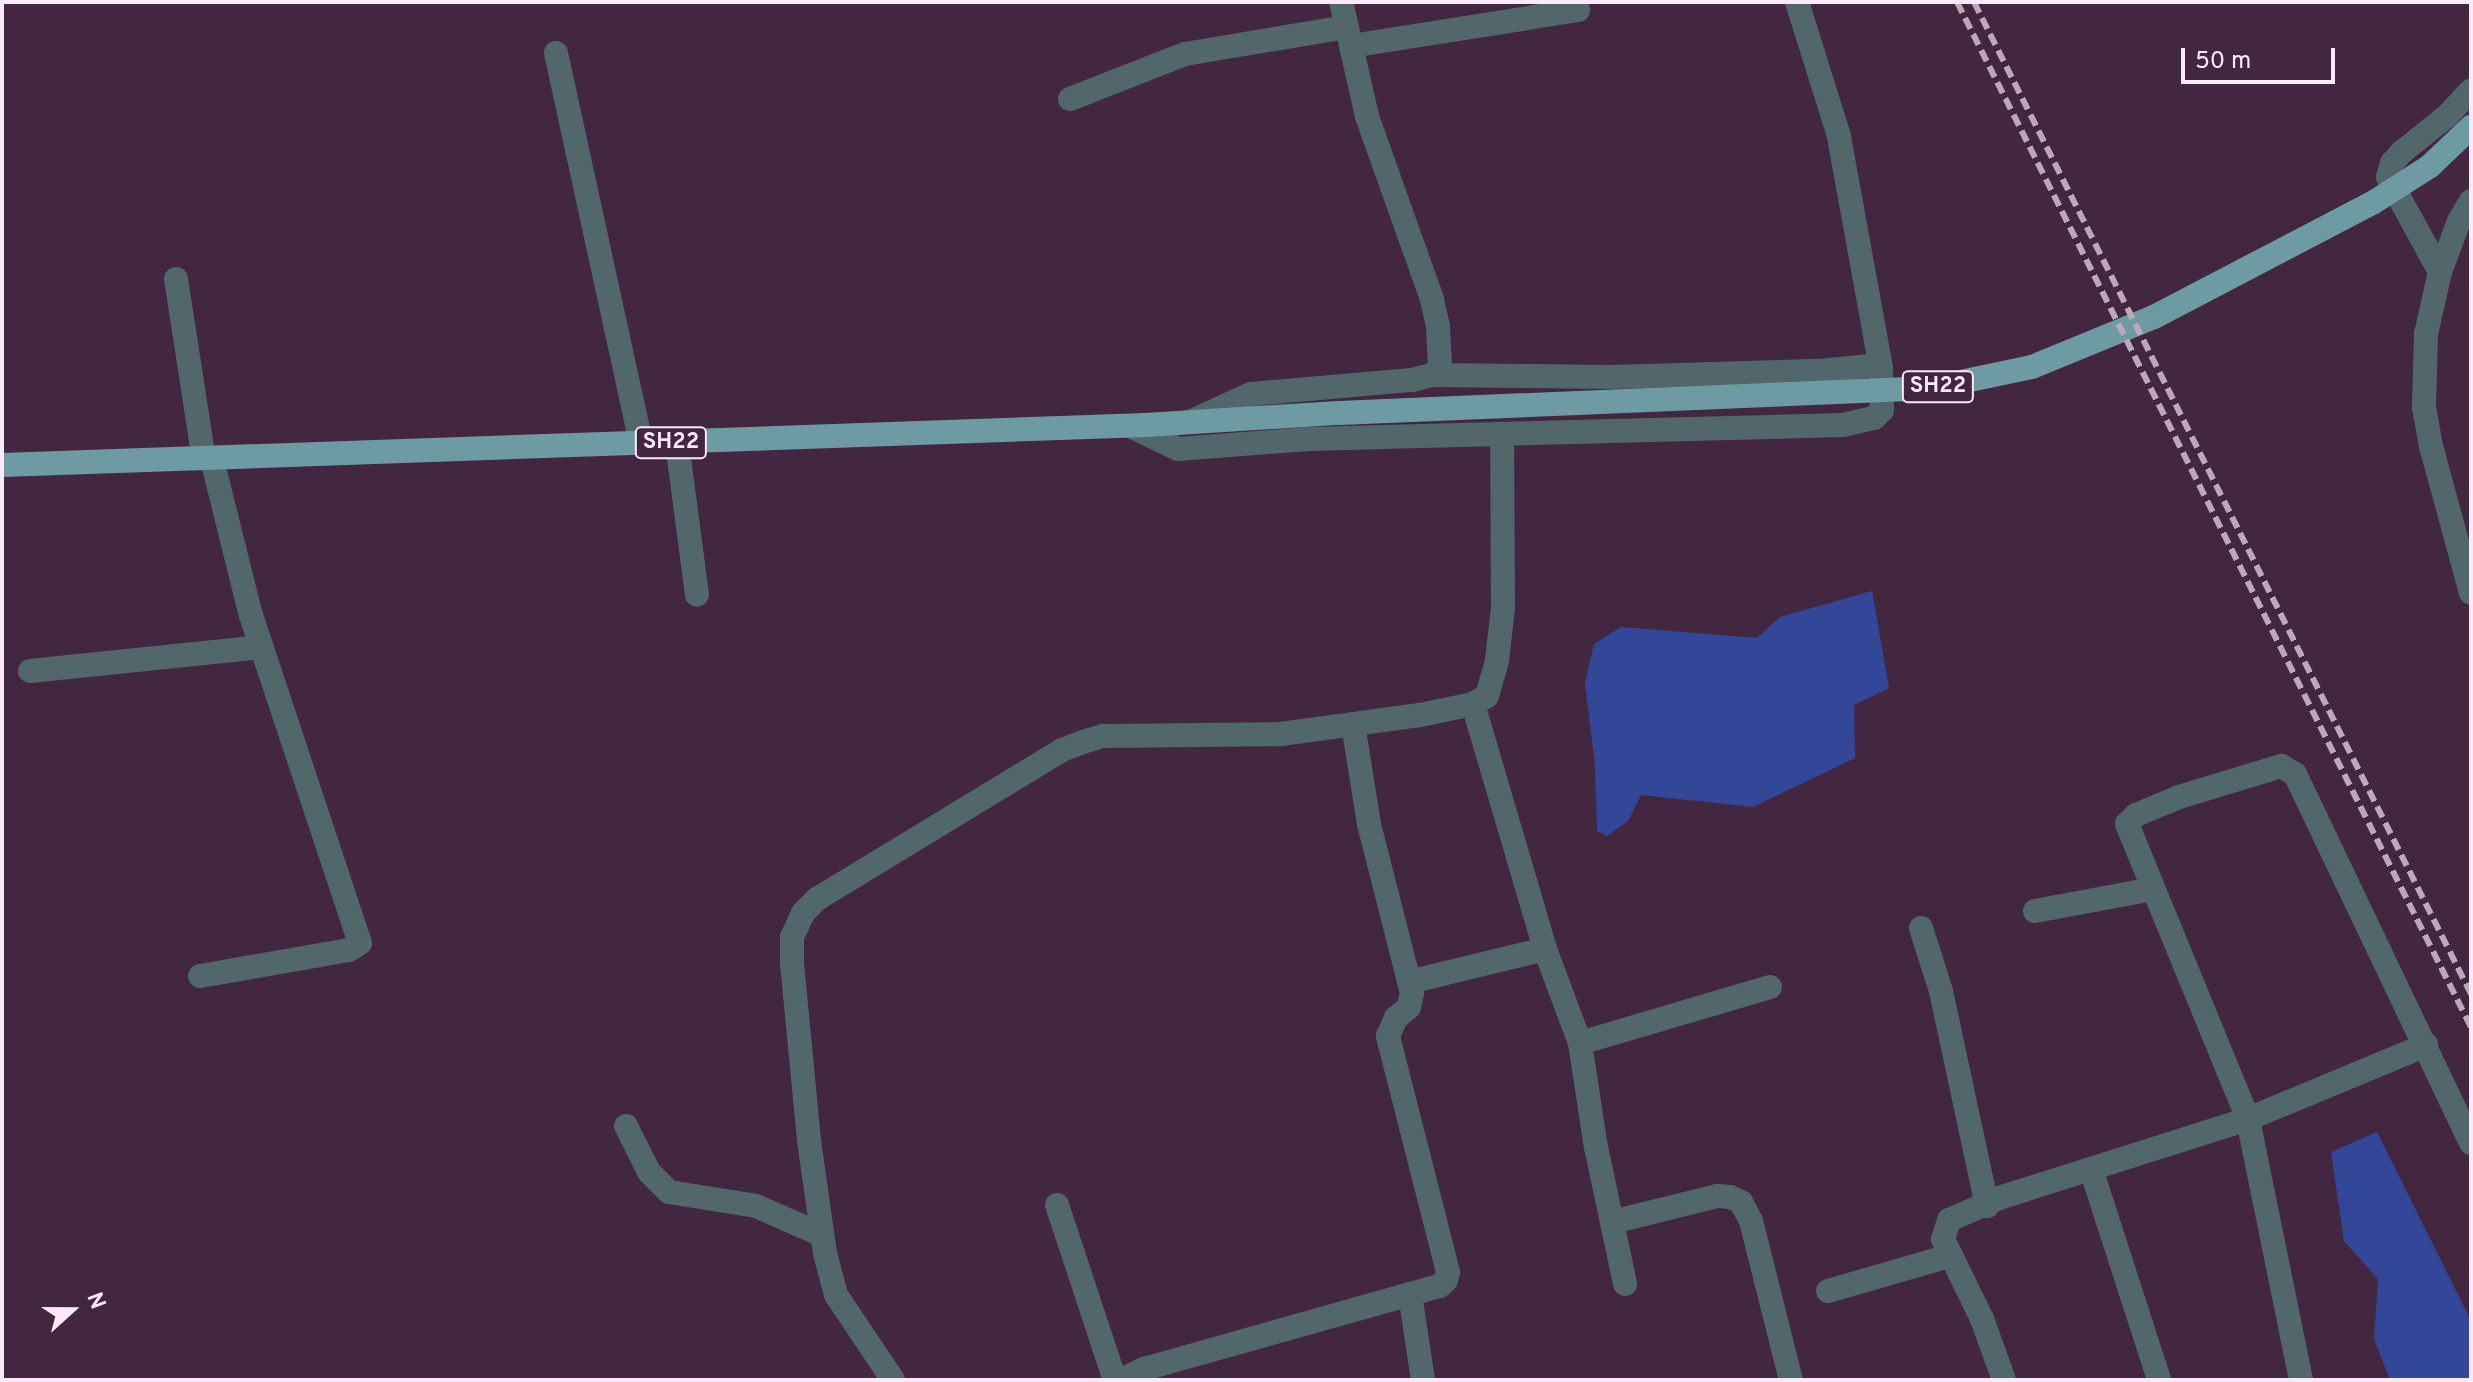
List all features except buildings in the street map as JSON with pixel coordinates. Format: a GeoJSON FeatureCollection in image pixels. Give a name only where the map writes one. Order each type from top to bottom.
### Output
{"type":"FeatureCollection","features":[{"type":"Feature","properties":{"kind":"main road","name":"SH22"},"geometry":{"type":"LineString","coordinates":[[2,465],[1130,426],[1339,413],[1932,388],[2032,367],[2154,317],[2374,202],[2430,166],[2471,127]]}},
{"type":"Feature","properties":{"kind":"street"},"geometry":{"type":"LineString","coordinates":[[1341,2],[1386,176],[1432,299],[1441,354],[1440,367],[1432,375]]}},
{"type":"Feature","properties":{"kind":"street"},"geometry":{"type":"LineString","coordinates":[[1130,426],[1178,449],[1309,439],[1843,425],[1880,414],[1880,365],[1839,136],[1797,2]]}},
{"type":"Feature","properties":{"kind":"street"},"geometry":{"type":"LineString","coordinates":[[1070,99],[1185,54],[1578,10]]}},
{"type":"Feature","properties":{"kind":"street"},"geometry":{"type":"LineString","coordinates":[[556,53],[641,444]]}},
{"type":"Feature","properties":{"kind":"street"},"geometry":{"type":"LineString","coordinates":[[2440,272],[2388,177],[2392,163],[2402,152],[2447,116],[2471,90]]}},
{"type":"Feature","properties":{"kind":"street"},"geometry":{"type":"LineString","coordinates":[[2471,201],[2459,221],[2440,272],[2426,334],[2424,407],[2431,446],[2471,593]]}},
{"type":"Feature","properties":{"kind":"street"},"geometry":{"type":"LineString","coordinates":[[176,279],[208,459],[261,647],[360,943],[349,950],[200,976]]}},
{"type":"Feature","properties":{"kind":"street"},"geometry":{"type":"LineString","coordinates":[[1190,422],[1251,394],[1432,375],[1612,377],[1820,371],[1880,365]]}},
{"type":"Feature","properties":{"kind":"street"},"geometry":{"type":"LineString","coordinates":[[893,1380],[836,1295],[822,1235],[792,962],[792,937],[803,913],[817,899],[1062,750],[1083,742],[1103,736],[1281,734],[1473,704],[1487,696],[1503,608],[1502,436]]}},
{"type":"Feature","properties":{"kind":"street"},"geometry":{"type":"LineString","coordinates":[[677,443],[697,595]]}},
{"type":"Feature","properties":{"kind":"street"},"geometry":{"type":"LineString","coordinates":[[30,671],[261,647]]}},
{"type":"Feature","properties":{"kind":"street"},"geometry":{"type":"LineString","coordinates":[[1473,704],[1545,949],[1580,1043],[1625,1284]]}},
{"type":"Feature","properties":{"kind":"street"},"geometry":{"type":"LineString","coordinates":[[1122,1380],[1144,1369],[1244,1338],[1440,1286],[1448,1272],[1388,1036],[1396,1018],[1413,1000],[1369,824],[1353,724]]}},
{"type":"Feature","properties":{"kind":"street"},"geometry":{"type":"LineString","coordinates":[[2301,1380],[2248,1119],[2127,824],[2136,815],[2208,788],[2281,766],[2289,768],[2300,782],[2471,1143]]}},
{"type":"Feature","properties":{"kind":"street"},"geometry":{"type":"LineString","coordinates":[[2035,911],[2153,889]]}},
{"type":"Feature","properties":{"kind":"street"},"geometry":{"type":"LineString","coordinates":[[1921,928],[1941,991],[1987,1206]]}},
{"type":"Feature","properties":{"kind":"street"},"geometry":{"type":"LineString","coordinates":[[1409,982],[1545,949]]}},
{"type":"Feature","properties":{"kind":"street"},"geometry":{"type":"LineString","coordinates":[[1580,1043],[1770,987]]}},
{"type":"Feature","properties":{"kind":"street"},"geometry":{"type":"LineString","coordinates":[[2004,1380],[1982,1319],[1943,1239],[1949,1220],[1987,1206],[1999,1198],[2248,1119],[2426,1045]]}},
{"type":"Feature","properties":{"kind":"street"},"geometry":{"type":"LineString","coordinates":[[626,1126],[649,1172],[669,1192],[756,1206],[822,1235]]}},
{"type":"Feature","properties":{"kind":"street"},"geometry":{"type":"LineString","coordinates":[[2091,1169],[2159,1380]]}},
{"type":"Feature","properties":{"kind":"street"},"geometry":{"type":"LineString","coordinates":[[1612,1222],[1717,1196],[1741,1202],[1751,1221],[1791,1380]]}},
{"type":"Feature","properties":{"kind":"street"},"geometry":{"type":"LineString","coordinates":[[1057,1205],[1115,1380]]}},
{"type":"Feature","properties":{"kind":"street"},"geometry":{"type":"LineString","coordinates":[[1828,1291],[1949,1256]]}},
{"type":"Feature","properties":{"kind":"street"},"geometry":{"type":"LineString","coordinates":[[1410,1294],[1423,1380]]}},
{"type":"Feature","properties":{"kind":"water"},"geometry":{"type":"Polygon","coordinates":[[[1872,591],[1889,688],[1854,705],[1855,758],[1753,807],[1641,795],[1628,821],[1607,836],[1597,831],[1595,765],[1585,683],[1594,644],[1621,627],[1757,638],[1780,617],[1872,591]]]}},
{"type":"Feature","properties":{"kind":"water"},"geometry":{"type":"Polygon","coordinates":[[[2377,1132],[2471,1321],[2471,1380],[2390,1380],[2374,1339],[2378,1279],[2344,1241],[2331,1152],[2377,1132]]]}},
{"type":"Feature","properties":{"kind":"railway"},"geometry":{"type":"LineString","coordinates":[[1957,2],[2471,1027]]}},
{"type":"Feature","properties":{"kind":"railway"},"geometry":{"type":"LineString","coordinates":[[1974,2],[2471,994]]}}]}
